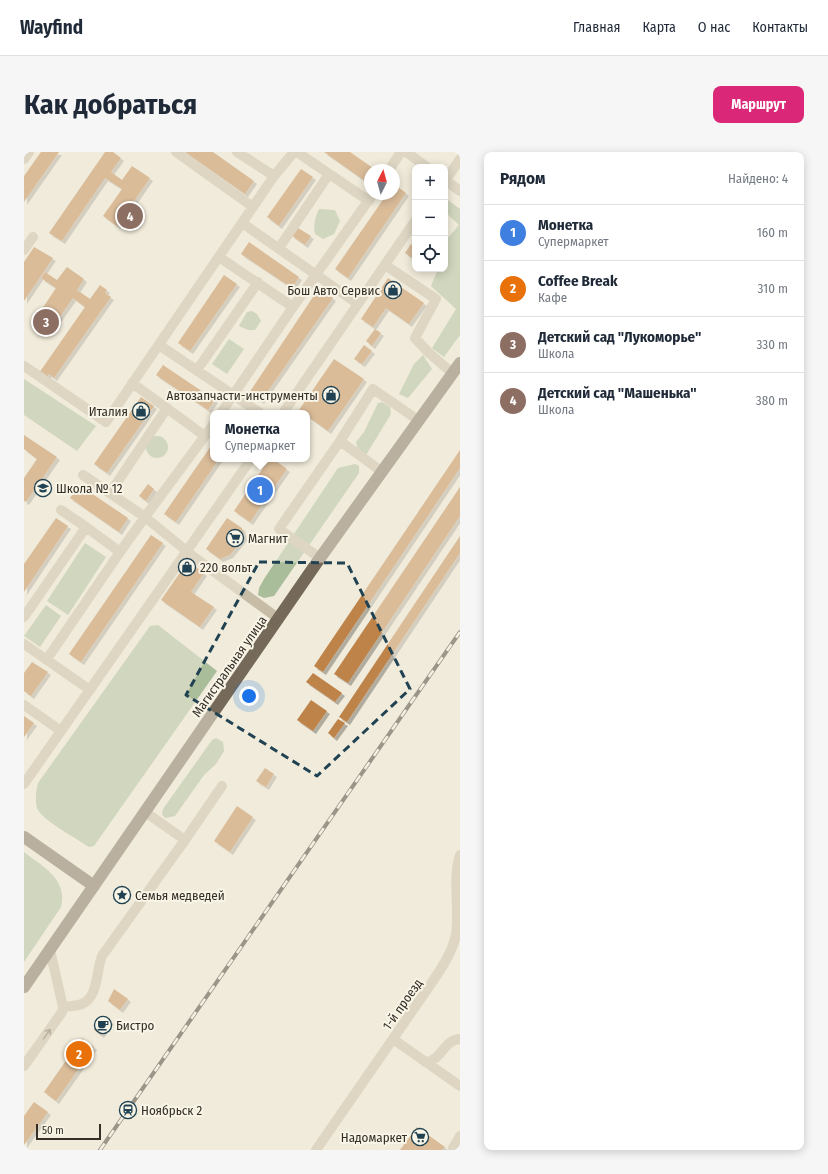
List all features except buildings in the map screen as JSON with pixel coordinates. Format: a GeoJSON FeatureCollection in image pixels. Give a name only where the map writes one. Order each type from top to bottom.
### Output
{"type":"FeatureCollection","features":[{"type":"Feature","properties":{"kind":"main road","name":"Магистральная улица"},"geometry":{"type":"LineString","coordinates":[[24,987],[320,558],[460,362]]}},
{"type":"Feature","properties":{"kind":"main road"},"geometry":{"type":"LineString","coordinates":[[24,838],[94,886]]}},
{"type":"Feature","properties":{"kind":"street"},"geometry":{"type":"LineString","coordinates":[[24,159],[29,152]]}},
{"type":"Feature","properties":{"kind":"street"},"geometry":{"type":"LineString","coordinates":[[176,152],[253,207]]}},
{"type":"Feature","properties":{"kind":"street"},"geometry":{"type":"LineString","coordinates":[[237,152],[274,176]]}},
{"type":"Feature","properties":{"kind":"street"},"geometry":{"type":"LineString","coordinates":[[24,366],[106,422],[274,176],[294,152]]}},
{"type":"Feature","properties":{"kind":"street"},"geometry":{"type":"LineString","coordinates":[[297,152],[329,174],[364,193]]}},
{"type":"Feature","properties":{"kind":"street"},"geometry":{"type":"LineString","coordinates":[[393,164],[401,152]]}},
{"type":"Feature","properties":{"kind":"street"},"geometry":{"type":"LineString","coordinates":[[406,152],[423,164]]}},
{"type":"Feature","properties":{"kind":"street"},"geometry":{"type":"LineString","coordinates":[[448,176],[459,161]]}},
{"type":"Feature","properties":{"kind":"street"},"geometry":{"type":"LineString","coordinates":[[279,248],[329,174]]}},
{"type":"Feature","properties":{"kind":"street"},"geometry":{"type":"LineString","coordinates":[[448,182],[460,191]]}},
{"type":"Feature","properties":{"kind":"street"},"geometry":{"type":"LineString","coordinates":[[223,410],[293,307],[318,274],[369,200]]}},
{"type":"Feature","properties":{"kind":"street"},"geometry":{"type":"LineString","coordinates":[[242,223],[318,274],[358,304]]}},
{"type":"Feature","properties":{"kind":"street"},"geometry":{"type":"LineString","coordinates":[[285,410],[412,225]]}},
{"type":"Feature","properties":{"kind":"street"},"geometry":{"type":"LineString","coordinates":[[24,250],[33,238]]}},
{"type":"Feature","properties":{"kind":"street"},"geometry":{"type":"LineString","coordinates":[[219,257],[293,307]]}},
{"type":"Feature","properties":{"kind":"street"},"geometry":{"type":"LineString","coordinates":[[385,265],[436,299],[415,338],[433,357],[452,373]]}},
{"type":"Feature","properties":{"kind":"street"},"geometry":{"type":"LineString","coordinates":[[197,370],[258,282]]}},
{"type":"Feature","properties":{"kind":"street"},"geometry":{"type":"LineString","coordinates":[[159,345],[256,410]]}},
{"type":"Feature","properties":{"kind":"street"},"geometry":{"type":"LineString","coordinates":[[132,383],[205,436]]}},
{"type":"Feature","properties":{"kind":"street"},"geometry":{"type":"LineString","coordinates":[[320,558],[279,529],[340,441],[373,389],[418,420]]}},
{"type":"Feature","properties":{"kind":"street"},"geometry":{"type":"LineString","coordinates":[[110,493],[167,408]]}},
{"type":"Feature","properties":{"kind":"street"},"geometry":{"type":"LineString","coordinates":[[47,659],[120,552],[210,429]]}},
{"type":"Feature","properties":{"kind":"street"},"geometry":{"type":"LineString","coordinates":[[340,441],[381,471]]}},
{"type":"Feature","properties":{"kind":"street"},"geometry":{"type":"LineString","coordinates":[[24,784],[249,462]]}},
{"type":"Feature","properties":{"kind":"street"},"geometry":{"type":"LineString","coordinates":[[82,475],[145,517],[187,552],[279,619]]}},
{"type":"Feature","properties":{"kind":"street"},"geometry":{"type":"LineString","coordinates":[[61,510],[120,552]]}},
{"type":"Feature","properties":{"kind":"street"},"geometry":{"type":"LineString","coordinates":[[24,617],[86,527]]}},
{"type":"Feature","properties":{"kind":"street"},"geometry":{"type":"LineString","coordinates":[[24,644],[90,690]]}},
{"type":"Feature","properties":{"kind":"street"},"geometry":{"type":"LineString","coordinates":[[24,706],[61,731]]}},
{"type":"Feature","properties":{"kind":"street"},"geometry":{"type":"LineString","coordinates":[[63,1007],[81,1005],[96,988],[99,962],[102,956],[222,786]]}},
{"type":"Feature","properties":{"kind":"street"},"geometry":{"type":"LineString","coordinates":[[145,812],[185,840]]}},
{"type":"Feature","properties":{"kind":"street","name":"1-й проезд"},"geometry":{"type":"LineString","coordinates":[[316,1150],[433,982],[452,947],[457,924],[458,871],[460,855]]}},
{"type":"Feature","properties":{"kind":"street"},"geometry":{"type":"LineString","coordinates":[[24,1066],[62,1012],[63,1007],[50,950]]}},
{"type":"Feature","properties":{"kind":"street"},"geometry":{"type":"LineString","coordinates":[[436,1064],[447,1045],[457,1038],[460,1038]]}},
{"type":"Feature","properties":{"kind":"street"},"geometry":{"type":"LineString","coordinates":[[393,1039],[425,1062],[436,1064],[460,1086]]}},
{"type":"Feature","properties":{"kind":"street"},"geometry":{"type":"LineString","coordinates":[[454,1150],[453,1148],[460,1136]]}},
{"type":"Feature","properties":{"kind":"highlighted area"},"geometry":{"type":"Polygon","coordinates":[[[259,562],[347,563],[410,689],[317,776],[186,695],[259,562]]]}},
{"type":"Feature","properties":{"kind":"green space"},"geometry":{"type":"Polygon","coordinates":[[[448,200],[460,209],[460,335],[444,357],[432,348],[456,309],[431,286],[437,272],[448,272],[448,238],[459,225],[448,215],[448,200]]]}},
{"type":"Feature","properties":{"kind":"green space"},"geometry":{"type":"Polygon","coordinates":[[[319,209],[335,210],[340,221],[334,234],[323,239],[315,234],[314,231],[316,215],[319,209]]]}},
{"type":"Feature","properties":{"kind":"green space"},"geometry":{"type":"Polygon","coordinates":[[[252,311],[257,314],[261,321],[255,330],[248,330],[239,326],[247,312],[252,311]]]}},
{"type":"Feature","properties":{"kind":"green space"},"geometry":{"type":"Polygon","coordinates":[[[229,339],[244,349],[227,374],[212,364],[229,339]]]}},
{"type":"Feature","properties":{"kind":"green space"},"geometry":{"type":"Polygon","coordinates":[[[423,355],[432,369],[408,398],[399,394],[414,364],[423,355]]]}},
{"type":"Feature","properties":{"kind":"green space"},"geometry":{"type":"Polygon","coordinates":[[[24,379],[96,426],[77,451],[24,415],[24,379]]]}},
{"type":"Feature","properties":{"kind":"green space"},"geometry":{"type":"Polygon","coordinates":[[[382,402],[390,407],[391,414],[366,455],[358,450],[356,442],[364,432],[378,403],[382,402]]]}},
{"type":"Feature","properties":{"kind":"green space"},"geometry":{"type":"Polygon","coordinates":[[[157,436],[165,439],[168,447],[165,455],[157,458],[149,455],[146,447],[149,439],[157,436]]]}},
{"type":"Feature","properties":{"kind":"green space"},"geometry":{"type":"Polygon","coordinates":[[[355,464],[359,466],[359,473],[274,596],[264,598],[258,595],[259,588],[264,579],[338,468],[355,464]]]}},
{"type":"Feature","properties":{"kind":"green space"},"geometry":{"type":"Polygon","coordinates":[[[85,543],[106,557],[68,615],[47,601],[85,543]]]}},
{"type":"Feature","properties":{"kind":"green space"},"geometry":{"type":"Polygon","coordinates":[[[46,605],[61,616],[40,647],[24,636],[46,605]]]}},
{"type":"Feature","properties":{"kind":"green space"},"geometry":{"type":"Polygon","coordinates":[[[158,625],[217,671],[94,846],[89,847],[52,824],[40,813],[36,802],[38,783],[150,626],[158,625]]]}},
{"type":"Feature","properties":{"kind":"green space"},"geometry":{"type":"Polygon","coordinates":[[[216,738],[223,742],[224,751],[216,764],[204,775],[175,816],[165,818],[162,814],[163,809],[212,740],[216,738]]]}},
{"type":"Feature","properties":{"kind":"green space"},"geometry":{"type":"Polygon","coordinates":[[[24,852],[52,875],[61,889],[62,897],[61,907],[24,962],[24,852]]]}},
{"type":"Feature","properties":{"kind":"railway"},"geometry":{"type":"LineString","coordinates":[[100,1150],[460,632]]}},
{"type":"Feature","properties":{"kind":"place","name":"Детский сад \"Машенька\""},"geometry":{"type":"Point","coordinates":[130,216]}},
{"type":"Feature","properties":{"kind":"place","name":"Бош Авто Сервис"},"geometry":{"type":"Point","coordinates":[393,290]}},
{"type":"Feature","properties":{"kind":"place","name":"Детский сад \"Лукоморье\""},"geometry":{"type":"Point","coordinates":[46,322]}},
{"type":"Feature","properties":{"kind":"place","name":"Автозапчасти-инструменты"},"geometry":{"type":"Point","coordinates":[331,395]}},
{"type":"Feature","properties":{"kind":"place","name":"Италия"},"geometry":{"type":"Point","coordinates":[141,411]}},
{"type":"Feature","properties":{"kind":"place","name":"Школа № 12"},"geometry":{"type":"Point","coordinates":[43,488]}},
{"type":"Feature","properties":{"kind":"place","name":"Монетка"},"geometry":{"type":"Point","coordinates":[260,490]}},
{"type":"Feature","properties":{"kind":"place","name":"Магнит"},"geometry":{"type":"Point","coordinates":[235,538]}},
{"type":"Feature","properties":{"kind":"place","name":"220 вольт"},"geometry":{"type":"Point","coordinates":[187,567]}},
{"type":"Feature","properties":{"kind":"place","name":"Семья медведей"},"geometry":{"type":"Point","coordinates":[122,895]}},
{"type":"Feature","properties":{"kind":"place","name":"Бистро"},"geometry":{"type":"Point","coordinates":[103,1025]}},
{"type":"Feature","properties":{"kind":"place","name":"Coffee Break"},"geometry":{"type":"Point","coordinates":[79,1054]}},
{"type":"Feature","properties":{"kind":"place","name":"Ноябрьск 2"},"geometry":{"type":"Point","coordinates":[128,1110]}},
{"type":"Feature","properties":{"kind":"place","name":"Надомаркет"},"geometry":{"type":"Point","coordinates":[420,1137]}}]}
